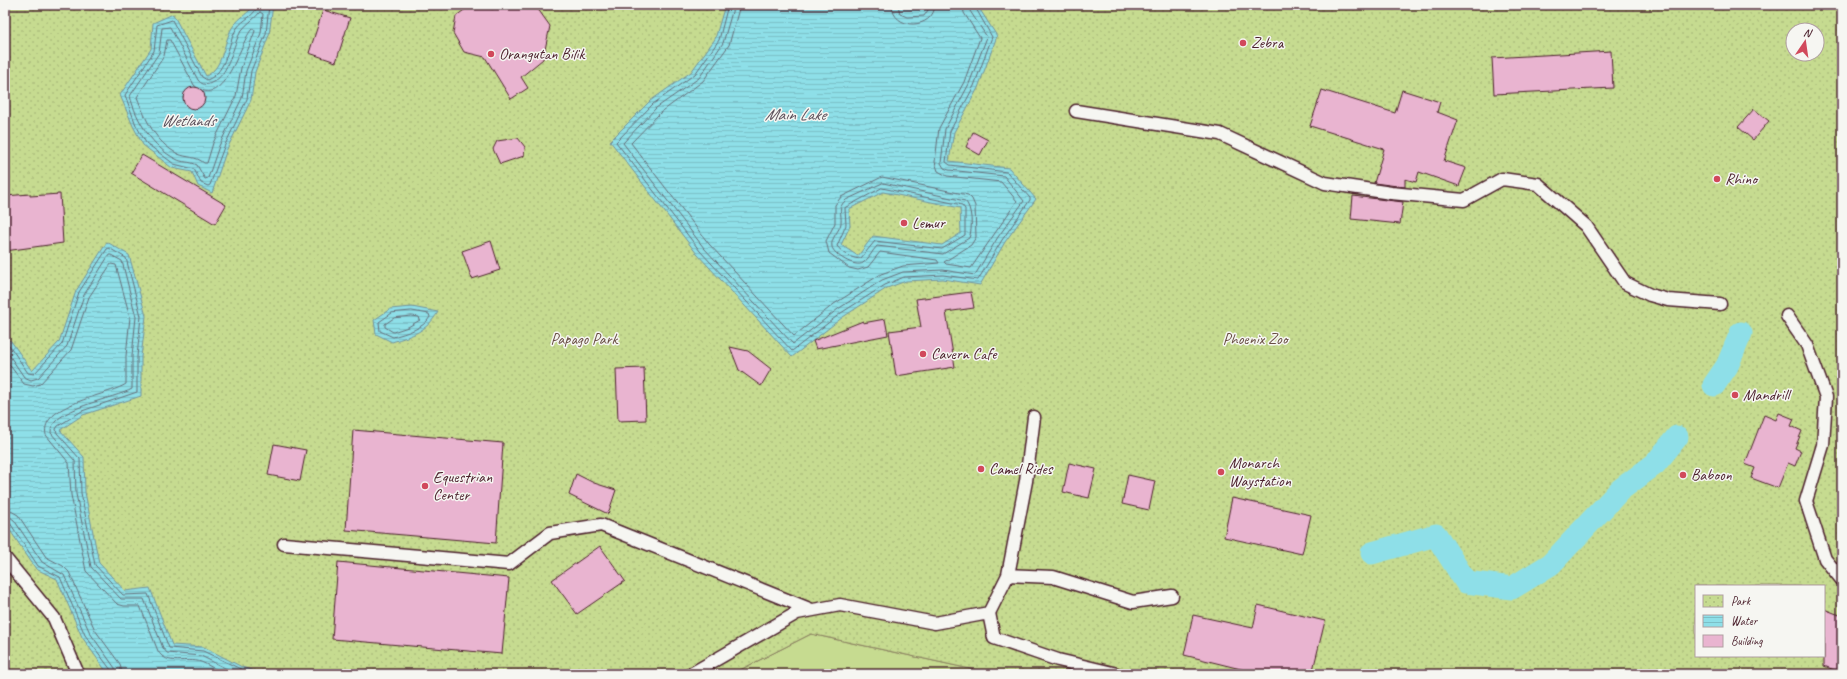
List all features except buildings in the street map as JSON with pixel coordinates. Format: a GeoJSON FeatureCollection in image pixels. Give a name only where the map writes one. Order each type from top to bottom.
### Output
{"type":"FeatureCollection","features":[{"type":"Feature","properties":{"kind":"lane"},"geometry":{"type":"LineString","coordinates":[[1076,111],[1220,134],[1325,183],[1391,193],[1464,200],[1502,179],[1538,184],[1586,226],[1625,283],[1650,295],[1668,300],[1720,304]]}},
{"type":"Feature","properties":{"kind":"lane"},"geometry":{"type":"LineString","coordinates":[[1787,316],[1807,345],[1826,397],[1823,445],[1806,501],[1825,558],[1842,580]]}},
{"type":"Feature","properties":{"kind":"lane"},"geometry":{"type":"LineString","coordinates":[[1034,417],[1026,481],[1008,575],[989,613],[994,638],[1058,660],[1118,674]]}},
{"type":"Feature","properties":{"kind":"lane"},"geometry":{"type":"LineString","coordinates":[[284,544],[509,564],[550,533],[601,525],[812,610]]}},
{"type":"Feature","properties":{"kind":"lane"},"geometry":{"type":"LineString","coordinates":[[5,558],[54,618],[78,674]]}},
{"type":"Feature","properties":{"kind":"lane"},"geometry":{"type":"LineString","coordinates":[[1008,575],[1052,577],[1132,602],[1172,596]]}},
{"type":"Feature","properties":{"kind":"lane"},"geometry":{"type":"LineString","coordinates":[[690,674],[797,613],[840,605],[934,623],[989,613]]}},
{"type":"Feature","properties":{"kind":"green space","name":"Phoenix Zoo"},"geometry":{"type":"Polygon","coordinates":[[[5,5],[1842,5],[1842,674],[993,674],[811,634],[732,674],[5,674],[5,5]]]}},
{"type":"Feature","properties":{"kind":"green space"},"geometry":{"type":"Polygon","coordinates":[[[811,634],[993,674],[732,674],[811,634]]]}},
{"type":"Feature","properties":{"kind":"water","name":"Wetlands"},"geometry":{"type":"Polygon","coordinates":[[[254,5],[273,5],[269,35],[255,72],[251,100],[227,149],[212,193],[198,186],[192,172],[172,168],[143,145],[120,95],[151,49],[153,23],[173,14],[206,76],[217,66],[230,31],[234,25],[254,5]]]}},
{"type":"Feature","properties":{"kind":"water","name":"Main Lake"},"geometry":{"type":"Polygon","coordinates":[[[725,5],[907,5],[907,8],[919,8],[921,5],[977,5],[997,36],[978,88],[954,132],[949,161],[1009,168],[1036,199],[1005,242],[980,285],[943,279],[906,281],[887,288],[843,317],[792,357],[697,254],[610,141],[650,101],[691,72],[715,39],[725,5]],[[883,192],[849,209],[850,226],[841,245],[858,256],[873,236],[942,245],[961,233],[960,208],[883,192]]]}},
{"type":"Feature","properties":{"kind":"water"},"geometry":{"type":"Polygon","coordinates":[[[107,242],[129,255],[146,316],[141,357],[141,396],[83,415],[60,430],[84,457],[85,492],[99,563],[125,591],[150,588],[172,645],[204,647],[242,667],[263,674],[108,674],[82,637],[57,579],[36,569],[5,523],[5,339],[11,341],[32,371],[59,342],[76,291],[107,242]]]}},
{"type":"Feature","properties":{"kind":"water"},"geometry":{"type":"Polygon","coordinates":[[[412,307],[438,312],[429,324],[418,332],[392,342],[376,334],[374,320],[390,309],[412,307]]]}},
{"type":"Feature","properties":{"kind":"waterway"},"geometry":{"type":"LineString","coordinates":[[1714,385],[1727,366],[1741,333]]}},
{"type":"Feature","properties":{"kind":"waterway"},"geometry":{"type":"LineString","coordinates":[[1372,553],[1436,535],[1466,582],[1512,588],[1551,564],[1620,490],[1655,464],[1677,437]]}},
{"type":"Feature","properties":{"kind":"place","name":"Zebra"},"geometry":{"type":"Point","coordinates":[1243,43]}},
{"type":"Feature","properties":{"kind":"place","name":"Orangutan Bilik"},"geometry":{"type":"Point","coordinates":[491,54]}},
{"type":"Feature","properties":{"kind":"place","name":"Rhino"},"geometry":{"type":"Point","coordinates":[1717,179]}},
{"type":"Feature","properties":{"kind":"place","name":"Lemur"},"geometry":{"type":"Point","coordinates":[904,223]}},
{"type":"Feature","properties":{"kind":"place","name":"Cavern Cafe"},"geometry":{"type":"Point","coordinates":[923,354]}},
{"type":"Feature","properties":{"kind":"place","name":"Mandrill"},"geometry":{"type":"Point","coordinates":[1735,395]}},
{"type":"Feature","properties":{"kind":"place","name":"Camel Rides"},"geometry":{"type":"Point","coordinates":[981,469]}},
{"type":"Feature","properties":{"kind":"place","name":"Monarch Waystation"},"geometry":{"type":"Point","coordinates":[1221,472]}},
{"type":"Feature","properties":{"kind":"place","name":"Baboon"},"geometry":{"type":"Point","coordinates":[1683,475]}},
{"type":"Feature","properties":{"kind":"place","name":"Equestrian Center"},"geometry":{"type":"Point","coordinates":[425,486]}},
{"type":"Feature","properties":{"kind":"park label","name":"Papago Park"},"geometry":{"type":"Point","coordinates":[584,339]}}]}
